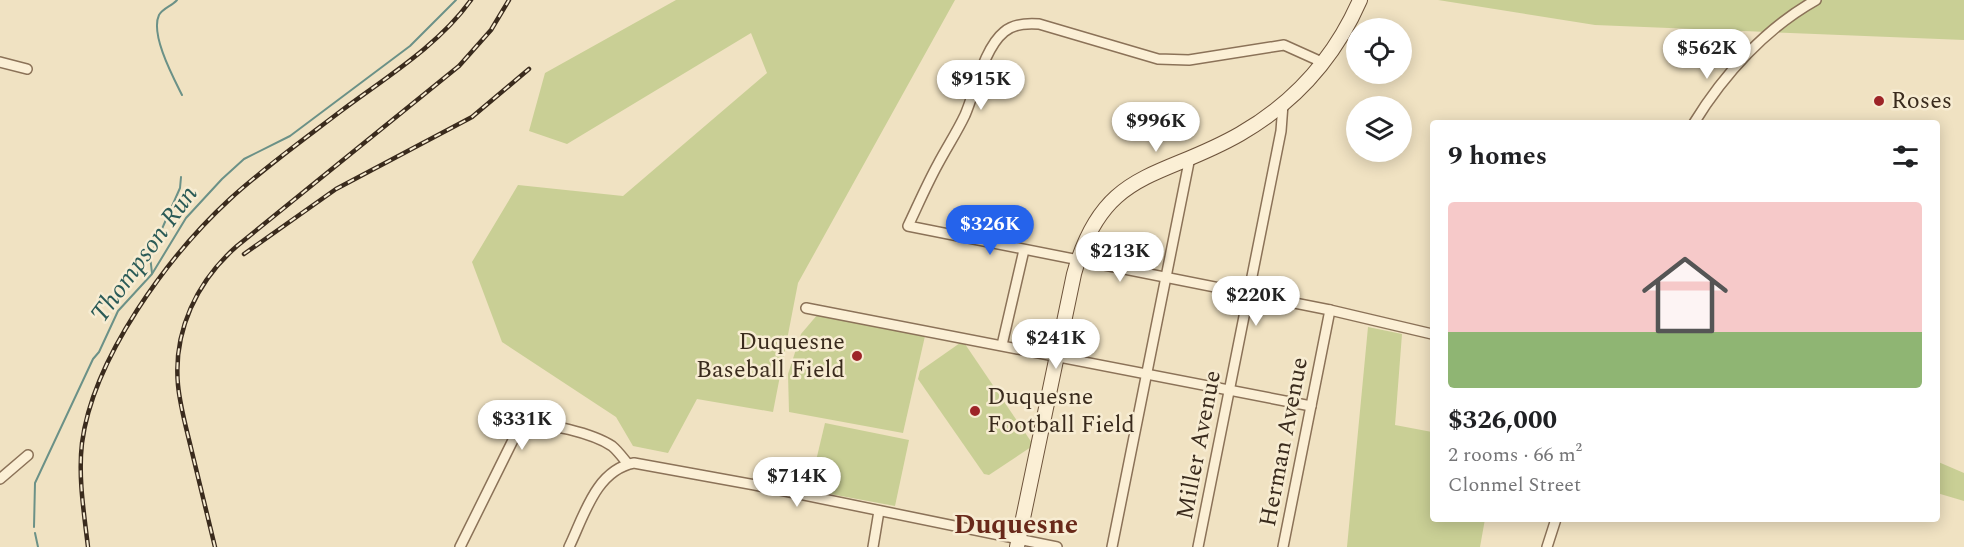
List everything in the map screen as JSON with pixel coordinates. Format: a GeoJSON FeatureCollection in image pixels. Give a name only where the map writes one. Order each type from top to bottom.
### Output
{"type":"FeatureCollection","features":[{"type":"Feature","properties":{"kind":"street"},"geometry":{"type":"LineString","coordinates":[[1018,543],[1077,261],[1095,222],[1117,195],[1148,175],[1242,133],[1283,104],[1323,63],[1342,36],[1360,0]]}},
{"type":"Feature","properties":{"kind":"street"},"geometry":{"type":"LineString","coordinates":[[1696,120],[1740,61],[1775,28],[1816,0]]}},
{"type":"Feature","properties":{"kind":"street"},"geometry":{"type":"LineString","coordinates":[[1323,63],[1284,45],[1190,60],[1158,59],[1039,24],[1022,24],[1004,31],[993,46],[973,88],[964,117],[930,178],[908,226],[1330,310],[1430,334]]}},
{"type":"Feature","properties":{"kind":"street"},"geometry":{"type":"LineString","coordinates":[[0,62],[27,69]]}},
{"type":"Feature","properties":{"kind":"street","name":"Miller Avenue"},"geometry":{"type":"LineString","coordinates":[[1198,547],[1281,131],[1283,104]]}},
{"type":"Feature","properties":{"kind":"street"},"geometry":{"type":"LineString","coordinates":[[1112,547],[1190,157]]}},
{"type":"Feature","properties":{"kind":"street"},"geometry":{"type":"LineString","coordinates":[[1002,345],[1024,250]]}},
{"type":"Feature","properties":{"kind":"street"},"geometry":{"type":"LineString","coordinates":[[806,308],[1311,406]]}},
{"type":"Feature","properties":{"kind":"street","name":"Herman Avenue"},"geometry":{"type":"LineString","coordinates":[[1283,547],[1330,310]]}},
{"type":"Feature","properties":{"kind":"street"},"geometry":{"type":"LineString","coordinates":[[460,547],[517,432],[524,425],[561,428],[591,435],[615,449],[628,464]]}},
{"type":"Feature","properties":{"kind":"street"},"geometry":{"type":"LineString","coordinates":[[0,479],[28,455]]}},
{"type":"Feature","properties":{"kind":"street"},"geometry":{"type":"LineString","coordinates":[[570,547],[602,483],[616,469],[628,464],[648,464],[879,511],[1018,543],[1057,547]]}},
{"type":"Feature","properties":{"kind":"street"},"geometry":{"type":"LineString","coordinates":[[873,547],[879,511]]}},
{"type":"Feature","properties":{"kind":"street"},"geometry":{"type":"LineString","coordinates":[[1547,547],[1555,522]]}},
{"type":"Feature","properties":{"kind":"green space"},"geometry":{"type":"Polygon","coordinates":[[[676,0],[955,0],[798,283],[773,412],[697,399],[668,453],[633,446],[616,417],[502,342],[472,262],[518,185],[623,196],[767,73],[751,33],[567,144],[529,131],[545,73],[676,0]]]}},
{"type":"Feature","properties":{"kind":"green space"},"geometry":{"type":"Polygon","coordinates":[[[1438,0],[1964,0],[1964,40],[1595,25],[1438,0]]]}},
{"type":"Feature","properties":{"kind":"green space","name":"Duquesne Baseball Field"},"geometry":{"type":"Polygon","coordinates":[[[818,314],[925,336],[903,433],[789,412],[788,374],[801,334],[818,314]]]}},
{"type":"Feature","properties":{"kind":"green space"},"geometry":{"type":"Polygon","coordinates":[[[1368,327],[1402,334],[1395,425],[1430,432],[1430,522],[1484,522],[1480,547],[1347,547],[1368,327]]]}},
{"type":"Feature","properties":{"kind":"green space","name":"Duquesne Football Field"},"geometry":{"type":"Polygon","coordinates":[[[960,343],[965,344],[1032,443],[1031,447],[989,475],[984,474],[918,379],[920,371],[960,343]]]}},
{"type":"Feature","properties":{"kind":"green space"},"geometry":{"type":"Polygon","coordinates":[[[825,423],[909,440],[895,506],[809,490],[825,423]]]}},
{"type":"Feature","properties":{"kind":"green space"},"geometry":{"type":"Polygon","coordinates":[[[1940,463],[1964,473],[1964,501],[1940,494],[1940,463]]]}},
{"type":"Feature","properties":{"kind":"waterway"},"geometry":{"type":"LineString","coordinates":[[177,0],[159,15],[157,23],[160,44],[182,95]]}},
{"type":"Feature","properties":{"kind":"waterway","name":"Thompson Run"},"geometry":{"type":"LineString","coordinates":[[34,527],[35,483],[93,359],[99,352],[118,311],[152,274],[186,218],[244,159],[290,136],[410,46],[456,0]]}},
{"type":"Feature","properties":{"kind":"waterway"},"geometry":{"type":"LineString","coordinates":[[152,273],[150,256],[180,188],[181,177]]}},
{"type":"Feature","properties":{"kind":"waterway","name":"Thompson Run"},"geometry":{"type":"LineString","coordinates":[[35,533],[38,547]]}},
{"type":"Feature","properties":{"kind":"railway"},"geometry":{"type":"LineString","coordinates":[[88,547],[82,495],[82,443],[89,410],[101,377],[117,343],[137,310],[182,249],[230,199],[284,154],[427,47],[458,17],[471,0]]}},
{"type":"Feature","properties":{"kind":"railway"},"geometry":{"type":"LineString","coordinates":[[215,547],[183,416],[178,385],[179,345],[199,291],[210,275],[237,246],[459,66],[491,30],[509,0]]}},
{"type":"Feature","properties":{"kind":"railway"},"geometry":{"type":"LineString","coordinates":[[244,254],[336,189],[472,117],[529,69]]}},
{"type":"Feature","properties":{"kind":"place","name":"Roses"},"geometry":{"type":"Point","coordinates":[1879,101]}},
{"type":"Feature","properties":{"kind":"place","name":"Duquesne Baseball Field"},"geometry":{"type":"Point","coordinates":[857,356]}},
{"type":"Feature","properties":{"kind":"place","name":"Duquesne Football Field"},"geometry":{"type":"Point","coordinates":[975,411]}},
{"type":"Feature","properties":{"kind":"district","name":"Duquesne"},"geometry":{"type":"Point","coordinates":[1016,525]}}]}
